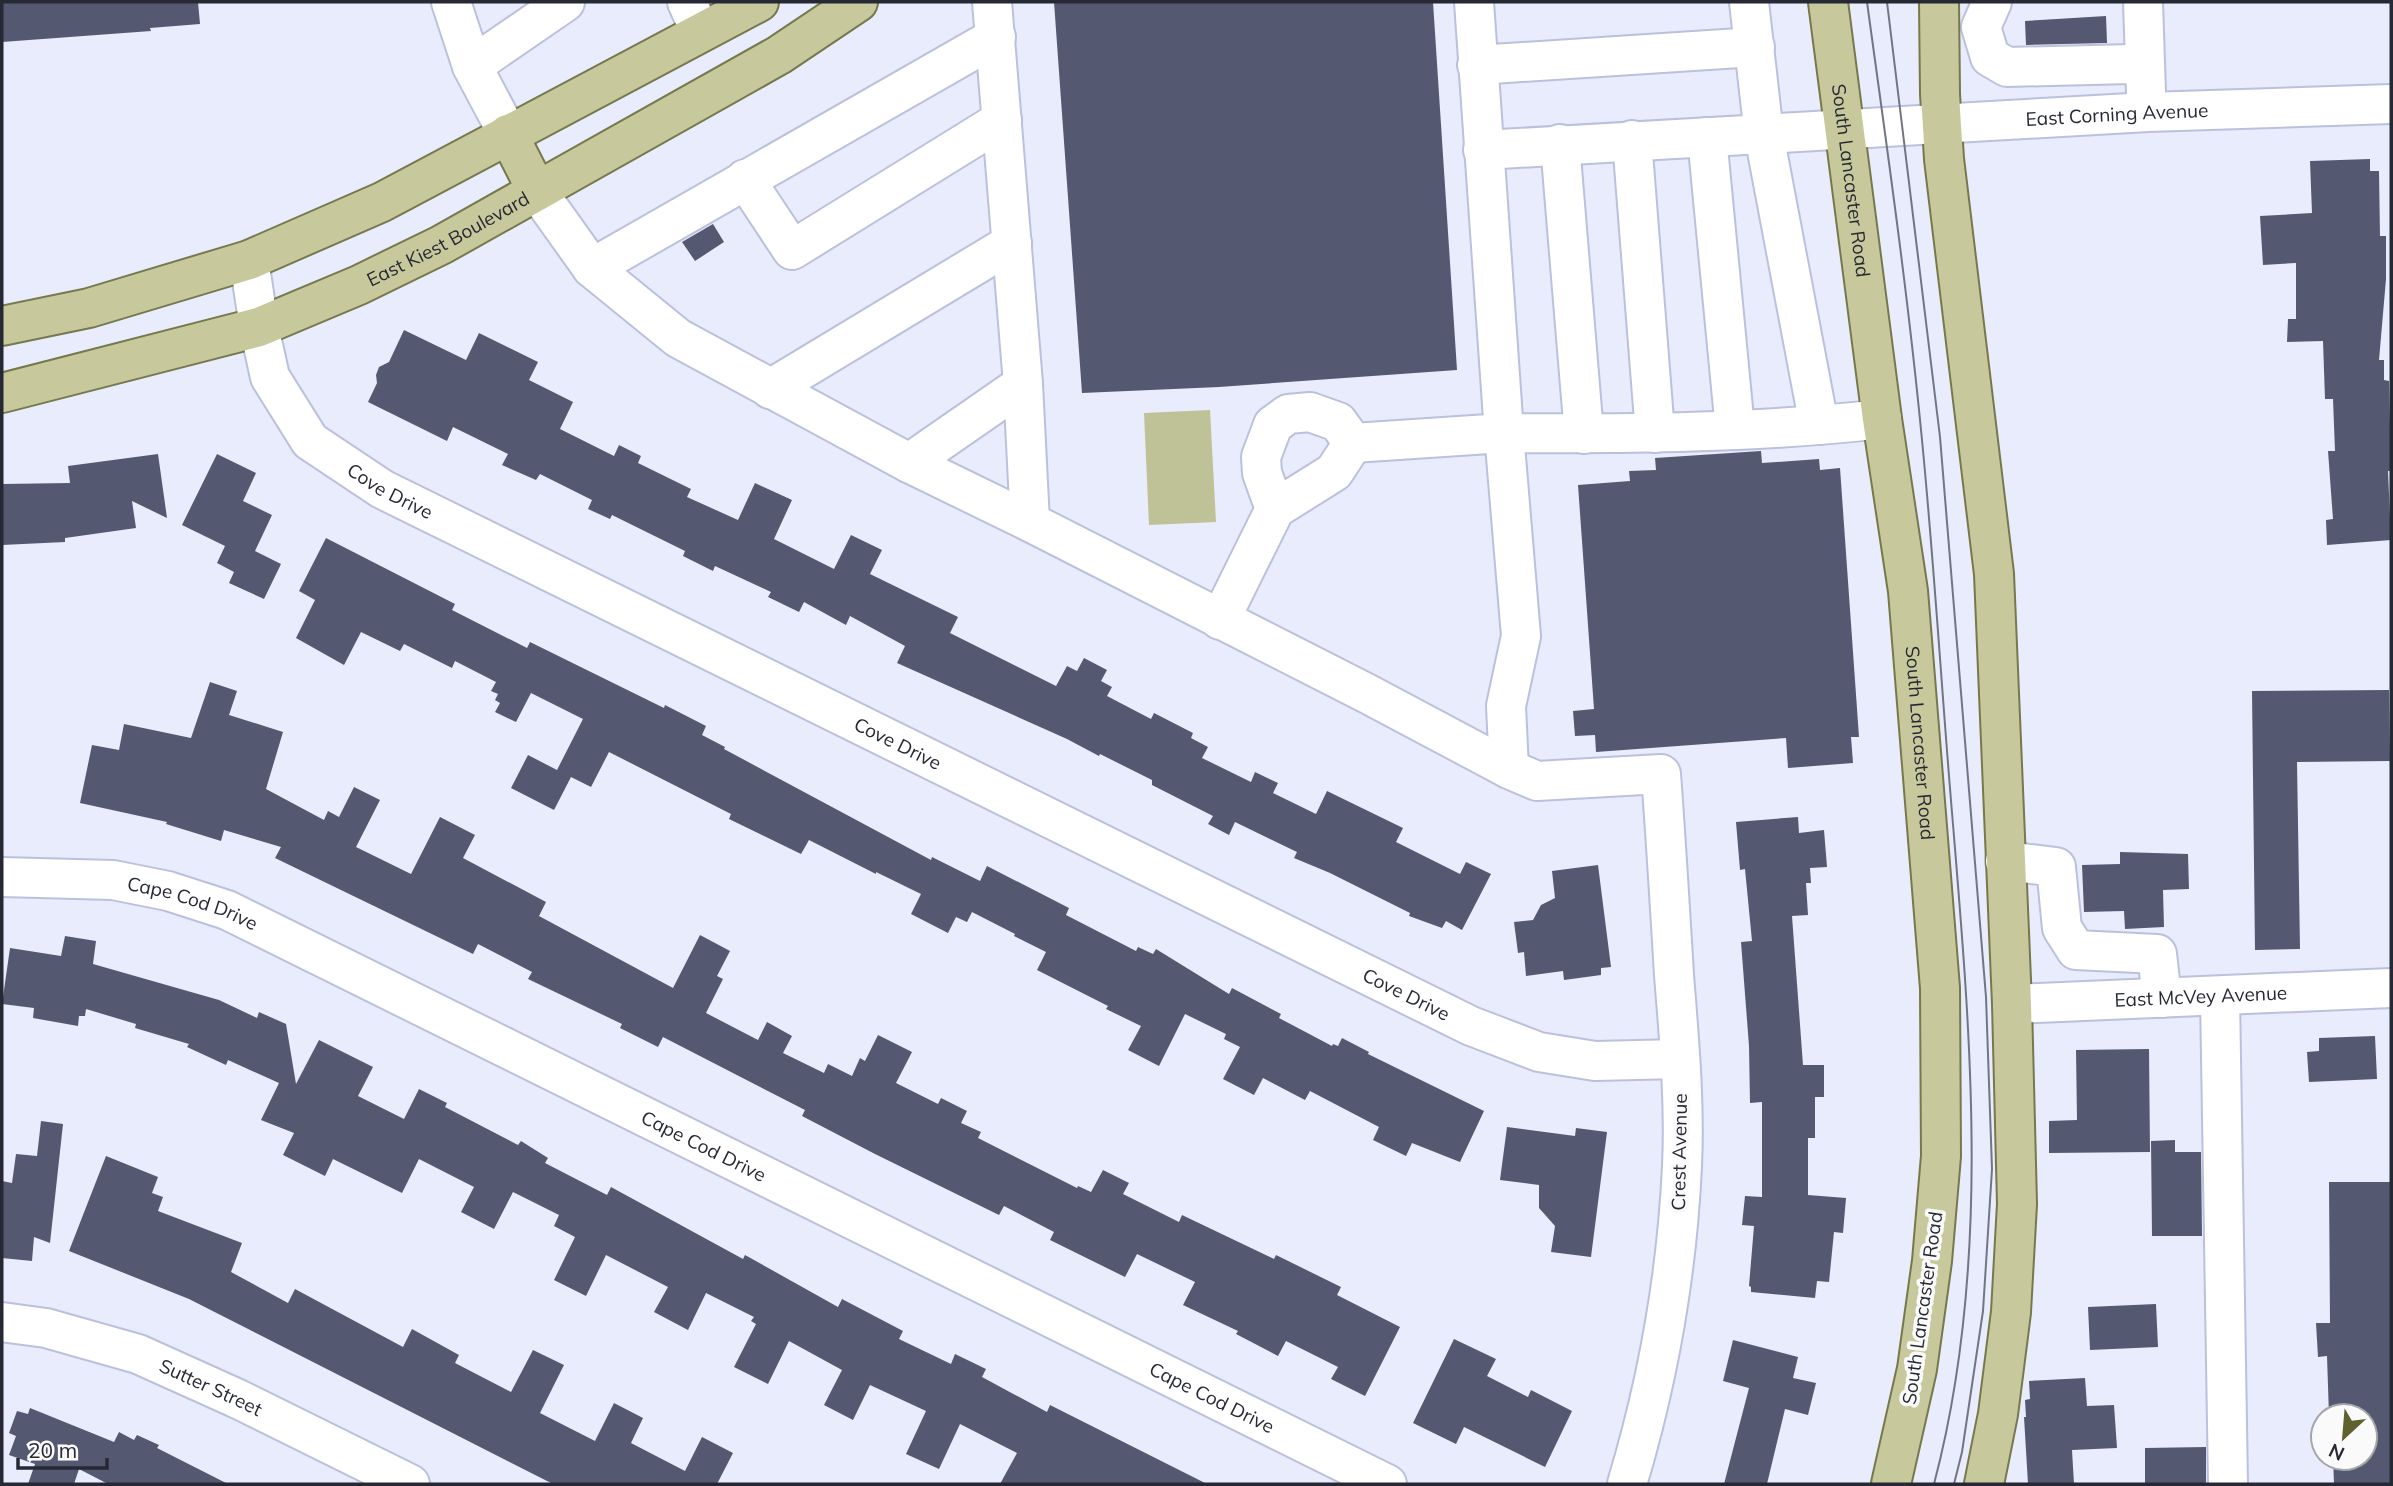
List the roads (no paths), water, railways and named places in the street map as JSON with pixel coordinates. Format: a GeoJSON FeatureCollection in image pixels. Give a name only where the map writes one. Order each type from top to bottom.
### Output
{"type":"FeatureCollection","features":[{"type":"Feature","properties":{"kind":"main road","name":"East Kiest Boulevard"},"geometry":{"type":"LineString","coordinates":[[2,393],[259,327],[359,285],[537,191],[779,55],[858,2]]}},
{"type":"Feature","properties":{"kind":"main road","name":"South Lancaster Road"},"geometry":{"type":"LineString","coordinates":[[1828,2],[1882,419],[1908,591],[1940,1001],[1941,1156],[1932,1261],[1917,1369],[1891,1484]]}},
{"type":"Feature","properties":{"kind":"main road"},"geometry":{"type":"LineString","coordinates":[[1939,2],[1942,124],[1994,574],[2012,1004],[2017,1204],[2011,1312],[1998,1414],[1984,1484]]}},
{"type":"Feature","properties":{"kind":"main road"},"geometry":{"type":"LineString","coordinates":[[2,326],[89,308],[249,260],[382,202],[508,134],[694,16],[757,3]]}},
{"type":"Feature","properties":{"kind":"main road"},"geometry":{"type":"LineString","coordinates":[[508,134],[537,191]]}},
{"type":"Feature","properties":{"kind":"street"},"geometry":{"type":"LineString","coordinates":[[451,2],[472,66],[508,134]]}},
{"type":"Feature","properties":{"kind":"street"},"geometry":{"type":"LineString","coordinates":[[472,66],[565,2]]}},
{"type":"Feature","properties":{"kind":"street"},"geometry":{"type":"LineString","coordinates":[[1474,2],[1521,636],[1506,706],[1509,769]]}},
{"type":"Feature","properties":{"kind":"street"},"geometry":{"type":"LineString","coordinates":[[1749,2],[1764,135],[1819,425]]}},
{"type":"Feature","properties":{"kind":"street"},"geometry":{"type":"LineString","coordinates":[[1992,2],[1981,27],[1990,57],[2007,67],[2131,64],[2144,71]]}},
{"type":"Feature","properties":{"kind":"street"},"geometry":{"type":"LineString","coordinates":[[2143,2],[2144,71],[2148,112]]}},
{"type":"Feature","properties":{"kind":"street"},"geometry":{"type":"LineString","coordinates":[[592,268],[745,179],[994,19],[1023,384],[1030,522]]}},
{"type":"Feature","properties":{"kind":"street"},"geometry":{"type":"LineString","coordinates":[[1477,65],[1755,47]]}},
{"type":"Feature","properties":{"kind":"street","name":"East Corning Avenue"},"geometry":{"type":"LineString","coordinates":[[1483,150],[2148,112],[2391,104]]}},
{"type":"Feature","properties":{"kind":"street"},"geometry":{"type":"LineString","coordinates":[[745,179],[792,250],[1002,120]]}},
{"type":"Feature","properties":{"kind":"street"},"geometry":{"type":"LineString","coordinates":[[1707,137],[1735,429]]}},
{"type":"Feature","properties":{"kind":"street"},"geometry":{"type":"LineString","coordinates":[[1632,140],[1655,433]]}},
{"type":"Feature","properties":{"kind":"street"},"geometry":{"type":"LineString","coordinates":[[1560,144],[1584,434]]}},
{"type":"Feature","properties":{"kind":"street"},"geometry":{"type":"LineString","coordinates":[[537,191],[592,268],[678,338],[909,463],[1368,694],[1509,769]]}},
{"type":"Feature","properties":{"kind":"street"},"geometry":{"type":"LineString","coordinates":[[770,389],[1012,243]]}},
{"type":"Feature","properties":{"kind":"street","name":"Cove Drive"},"geometry":{"type":"LineString","coordinates":[[249,260],[270,377],[310,441],[382,489],[1471,1026],[1539,1052],[1595,1061],[1680,1059]]}},
{"type":"Feature","properties":{"kind":"street"},"geometry":{"type":"LineString","coordinates":[[909,463],[1023,384]]}},
{"type":"Feature","properties":{"kind":"street"},"geometry":{"type":"LineString","coordinates":[[1275,509],[1262,473],[1261,457],[1273,425],[1288,414],[1310,412],[1338,422],[1353,443]]}},
{"type":"Feature","properties":{"kind":"street"},"geometry":{"type":"LineString","coordinates":[[1353,443],[1504,433],[1655,433],[1819,425],[1882,419]]}},
{"type":"Feature","properties":{"kind":"street"},"geometry":{"type":"LineString","coordinates":[[1220,620],[1275,509],[1334,472],[1353,443]]}},
{"type":"Feature","properties":{"kind":"street","name":"Crest Avenue"},"geometry":{"type":"LineString","coordinates":[[1509,769],[1537,781],[1661,774],[1680,1059],[1682,1165],[1674,1257],[1662,1339],[1642,1434],[1627,1484]]}},
{"type":"Feature","properties":{"kind":"street"},"geometry":{"type":"LineString","coordinates":[[2005,861],[2056,867],[2069,939],[2075,1002]]}},
{"type":"Feature","properties":{"kind":"street","name":"Cape Cod Drive"},"geometry":{"type":"LineString","coordinates":[[2,877],[113,880],[168,891],[226,910],[1387,1484]]}},
{"type":"Feature","properties":{"kind":"street"},"geometry":{"type":"LineString","coordinates":[[2008,924],[2069,939],[2157,954],[2162,998]]}},
{"type":"Feature","properties":{"kind":"street","name":"East McVey Avenue"},"geometry":{"type":"LineString","coordinates":[[2012,1004],[2391,988]]}},
{"type":"Feature","properties":{"kind":"street"},"geometry":{"type":"LineString","coordinates":[[2220,996],[2228,1484]]}},
{"type":"Feature","properties":{"kind":"street","name":"Sutter Street"},"geometry":{"type":"LineString","coordinates":[[2,1322],[46,1328],[138,1354],[238,1399],[410,1484]]}},
{"type":"Feature","properties":{"kind":"tram line"},"geometry":{"type":"LineString","coordinates":[[1867,2],[1904,276],[1922,440],[1969,1042],[1971,1220],[1965,1309],[1953,1397],[1934,1484]]}},
{"type":"Feature","properties":{"kind":"tram line"},"geometry":{"type":"LineString","coordinates":[[1887,2],[1940,437],[1986,997],[1992,1169],[1983,1311],[1962,1452],[1954,1484]]}}]}
